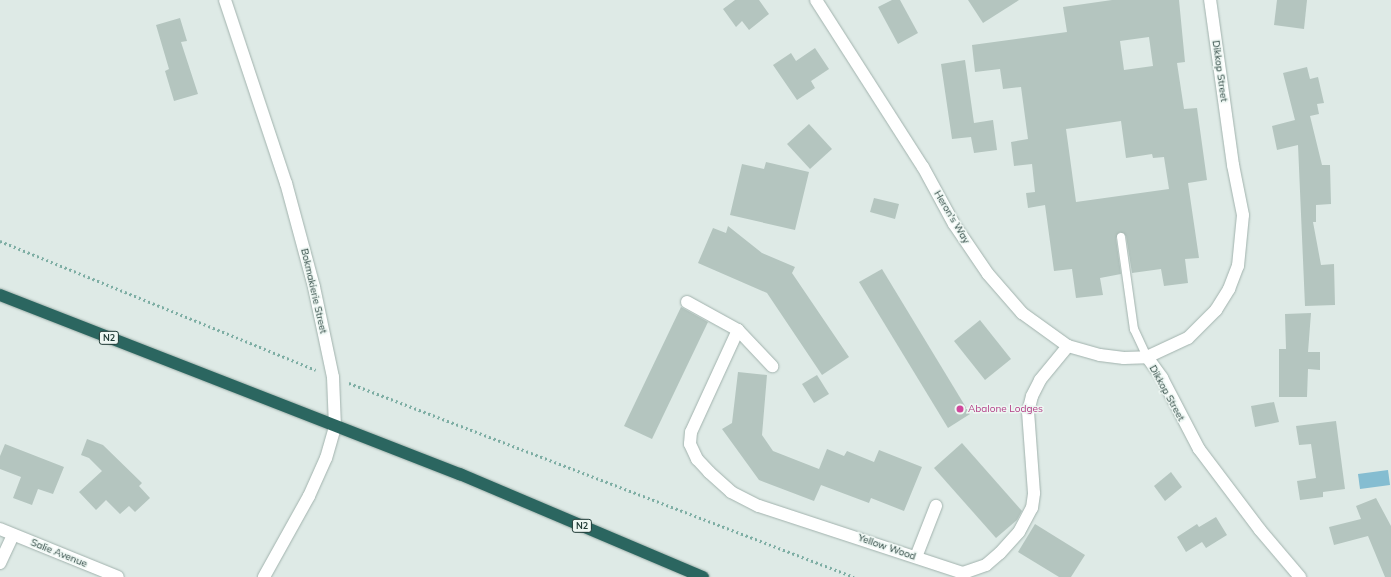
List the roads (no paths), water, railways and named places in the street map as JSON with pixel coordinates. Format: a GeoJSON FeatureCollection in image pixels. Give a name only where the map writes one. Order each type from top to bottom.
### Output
{"type":"FeatureCollection","features":[{"type":"Feature","properties":{"kind":"highway","name":"N2"},"geometry":{"type":"LineString","coordinates":[[0,295],[335,427],[460,474],[703,577]]}},
{"type":"Feature","properties":{"kind":"street","name":"Bokmakierie Street"},"geometry":{"type":"LineString","coordinates":[[225,0],[286,183],[314,287],[333,377],[335,427],[326,458],[309,496],[264,577]]}},
{"type":"Feature","properties":{"kind":"street","name":"Heron's Way"},"geometry":{"type":"LineString","coordinates":[[816,0],[885,104],[923,167],[954,224],[988,274],[1022,313],[1068,346],[1100,356],[1147,358]]}},
{"type":"Feature","properties":{"kind":"street","name":"Dikkop Street"},"geometry":{"type":"LineString","coordinates":[[1210,0],[1233,165],[1243,215],[1242,243],[1231,283],[1216,310],[1188,338],[1147,358],[1162,378],[1199,449],[1260,530],[1300,577]]}},
{"type":"Feature","properties":{"kind":"street"},"geometry":{"type":"LineString","coordinates":[[687,302],[738,330],[772,366]]}},
{"type":"Feature","properties":{"kind":"street","name":"Yellow Wood"},"geometry":{"type":"LineString","coordinates":[[738,330],[691,432],[690,444],[698,459],[731,492],[759,506],[963,572],[972,571],[986,565],[1000,554],[1019,532],[1032,508],[1034,493],[1028,429],[1032,396],[1048,369],[1068,346]]}},
{"type":"Feature","properties":{"kind":"street"},"geometry":{"type":"LineString","coordinates":[[916,557],[936,506]]}},
{"type":"Feature","properties":{"kind":"street","name":"Salie Avenue"},"geometry":{"type":"LineString","coordinates":[[0,529],[118,577]]}},
{"type":"Feature","properties":{"kind":"street"},"geometry":{"type":"LineString","coordinates":[[0,563],[13,535]]}},
{"type":"Feature","properties":{"kind":"lane"},"geometry":{"type":"LineString","coordinates":[[1121,237],[1134,329],[1147,358]]}},
{"type":"Feature","properties":{"kind":"water"},"geometry":{"type":"Polygon","coordinates":[[[1388,470],[1390,485],[1360,489],[1358,474],[1388,470]]]}},
{"type":"Feature","properties":{"kind":"place","name":"Abalone Lodges"},"geometry":{"type":"Point","coordinates":[960,409]}}]}
